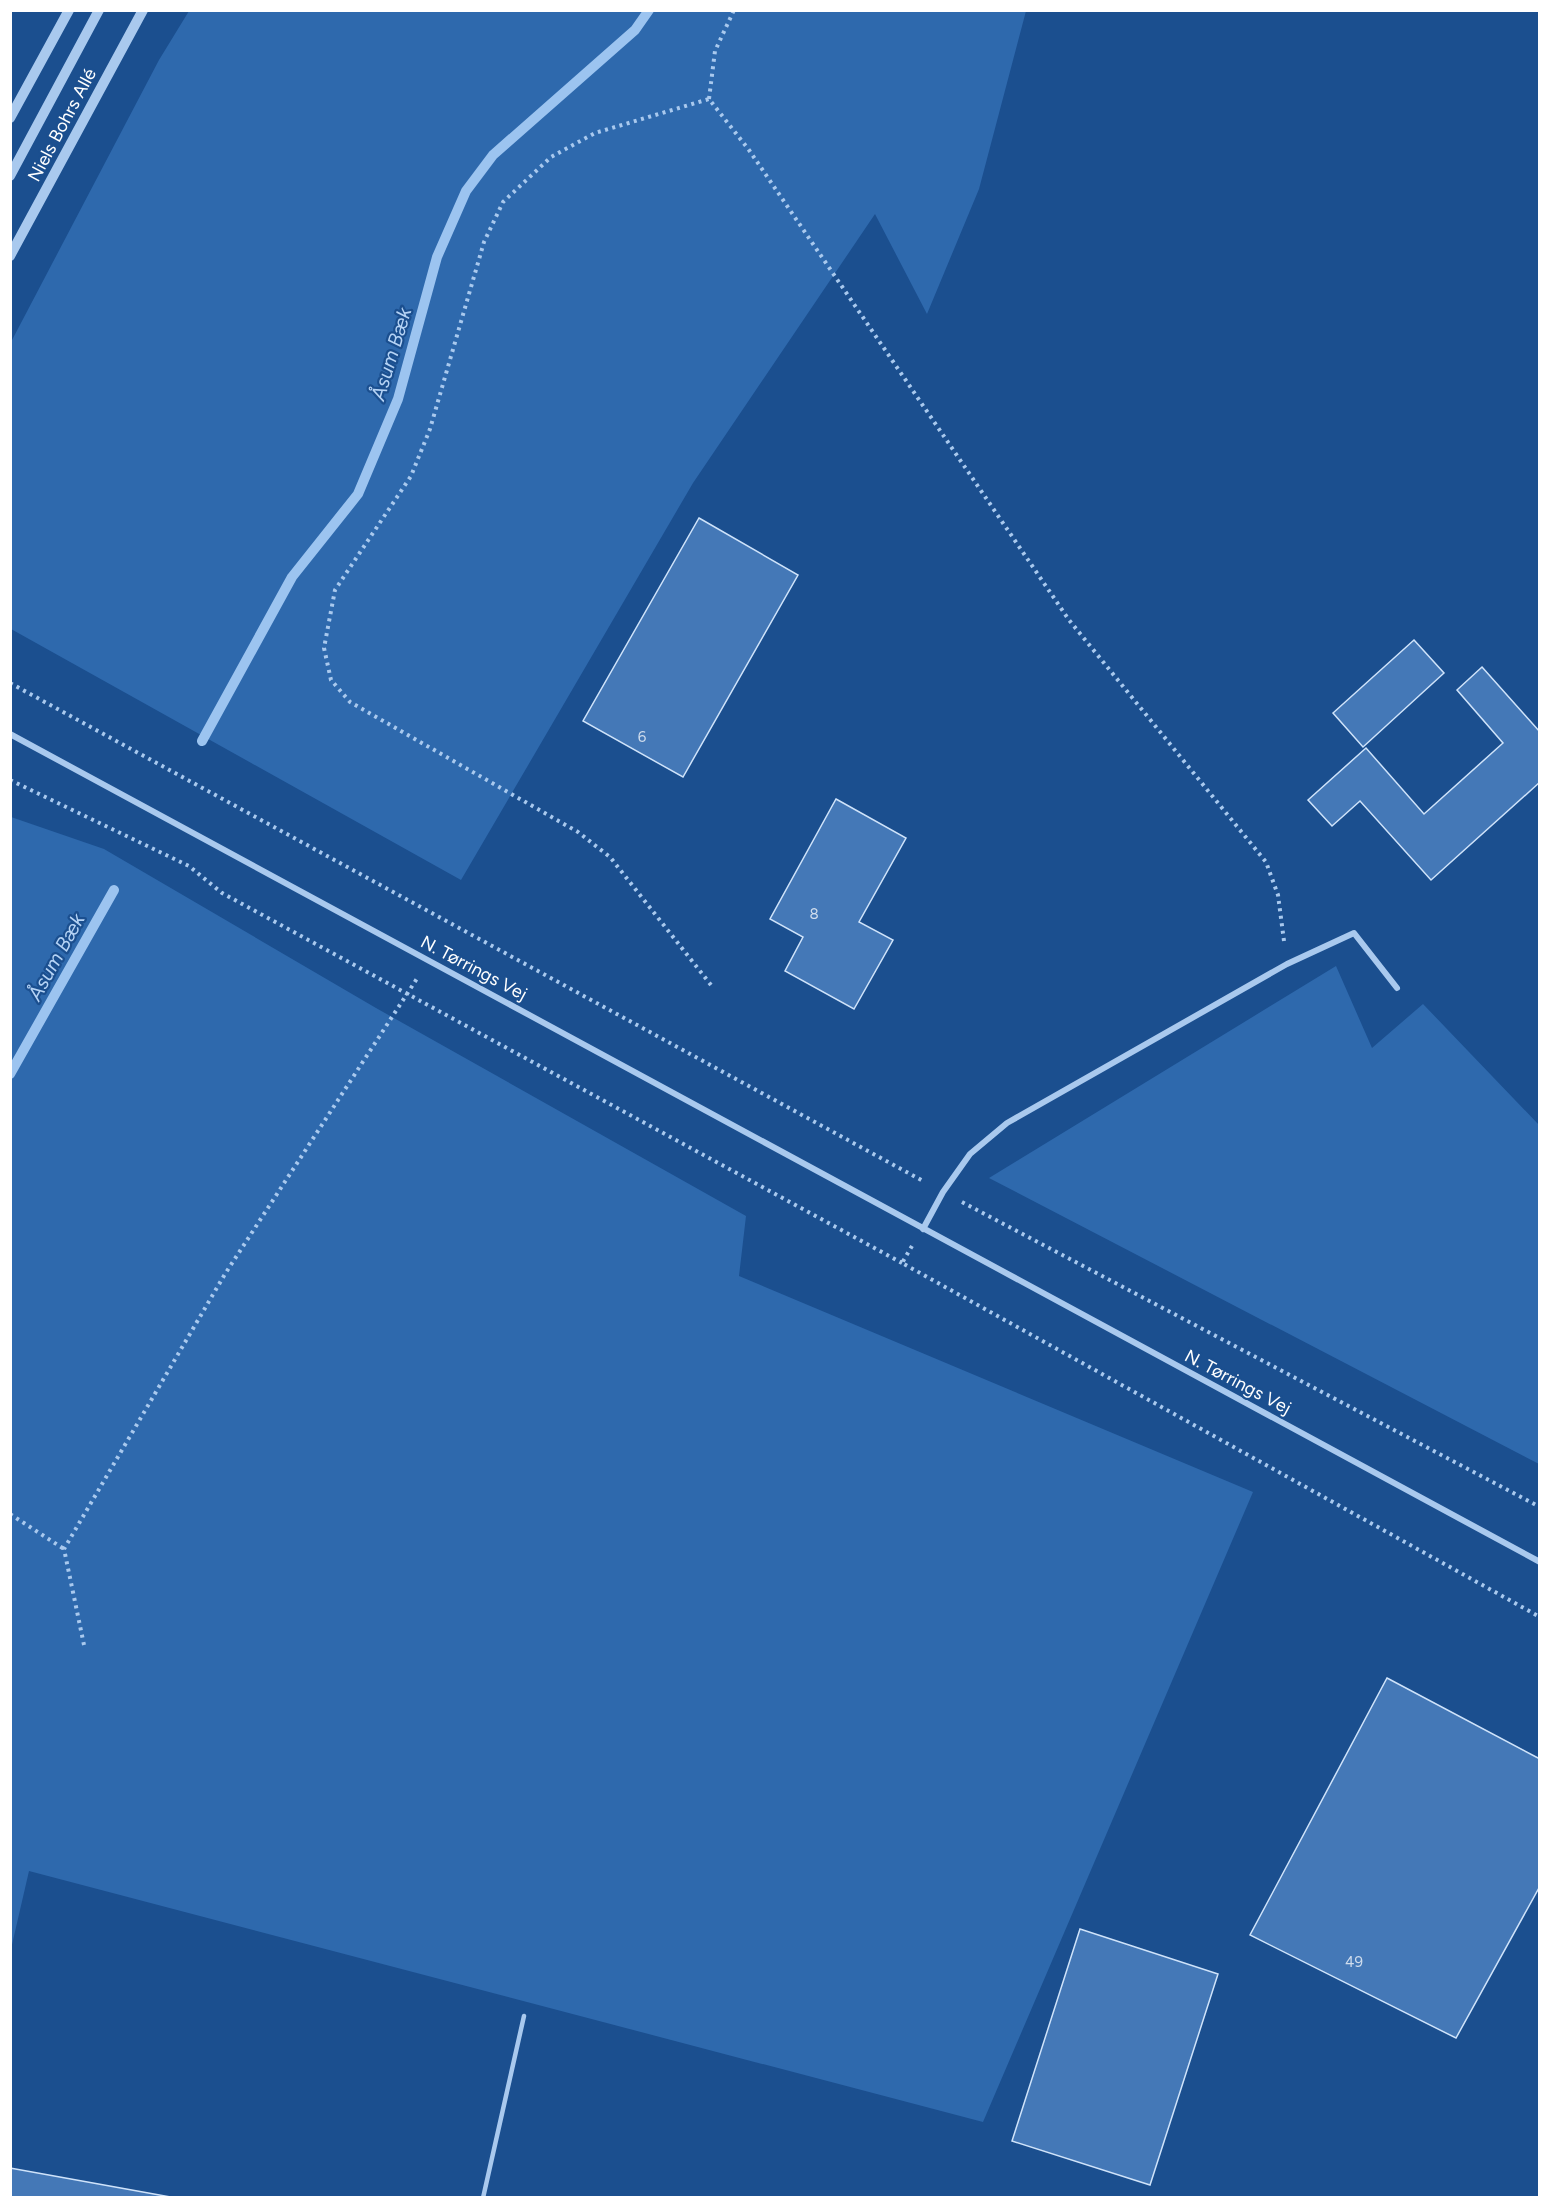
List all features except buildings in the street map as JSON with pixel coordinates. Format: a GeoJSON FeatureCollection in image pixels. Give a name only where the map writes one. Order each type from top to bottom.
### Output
{"type":"FeatureCollection","features":[{"type":"Feature","properties":{"kind":"street"},"geometry":{"type":"LineString","coordinates":[[10,118],[69,10]]}},
{"type":"Feature","properties":{"kind":"street"},"geometry":{"type":"LineString","coordinates":[[10,176],[99,10]]}},
{"type":"Feature","properties":{"kind":"street","name":"Niels Bohrs Allé"},"geometry":{"type":"LineString","coordinates":[[10,256],[143,10]]}},
{"type":"Feature","properties":{"kind":"street","name":"N. Tørrings Vej"},"geometry":{"type":"LineString","coordinates":[[10,734],[1539,1562]]}},
{"type":"Feature","properties":{"kind":"street"},"geometry":{"type":"LineString","coordinates":[[923,1228],[943,1192],[970,1154],[1007,1123],[1287,964],[1354,933],[1397,988]]}},
{"type":"Feature","properties":{"kind":"lane"},"geometry":{"type":"LineString","coordinates":[[483,2198],[524,2016]]}},
{"type":"Feature","properties":{"kind":"path"},"geometry":{"type":"LineString","coordinates":[[734,10],[715,51],[709,99],[749,150],[1069,620],[1266,862],[1278,895],[1287,964]]}},
{"type":"Feature","properties":{"kind":"path"},"geometry":{"type":"LineString","coordinates":[[709,99],[595,133],[550,157],[503,202],[484,242],[430,429],[411,476],[335,590],[324,648],[331,680],[350,702],[578,832],[610,857],[711,985]]}},
{"type":"Feature","properties":{"kind":"path"},"geometry":{"type":"LineString","coordinates":[[10,683],[943,1192],[1539,1507]]}},
{"type":"Feature","properties":{"kind":"path"},"geometry":{"type":"LineString","coordinates":[[10,780],[189,866],[222,893],[902,1263],[1539,1617]]}},
{"type":"Feature","properties":{"kind":"path"},"geometry":{"type":"LineString","coordinates":[[84,1645],[64,1549],[225,1274],[429,961]]}},
{"type":"Feature","properties":{"kind":"path"},"geometry":{"type":"LineString","coordinates":[[902,1263],[923,1228]]}},
{"type":"Feature","properties":{"kind":"path"},"geometry":{"type":"LineString","coordinates":[[10,1514],[64,1549]]}},
{"type":"Feature","properties":{"kind":"shaded area"},"geometry":{"type":"Polygon","coordinates":[[[189,11],[1026,11],[979,189],[927,314],[875,214],[693,483],[461,880],[11,629],[11,342],[159,60],[189,11]]]}},
{"type":"Feature","properties":{"kind":"shaded area"},"geometry":{"type":"Polygon","coordinates":[[[11,817],[104,849],[376,1008],[746,1216],[739,1276],[1253,1492],[983,2122],[29,1871],[11,1949],[11,817]]]}},
{"type":"Feature","properties":{"kind":"shaded area"},"geometry":{"type":"Polygon","coordinates":[[[1336,966],[1372,1048],[1423,1004],[1539,1125],[1539,1464],[989,1178],[1336,966]]]}},
{"type":"Feature","properties":{"kind":"waterway","name":"Åsum Bæk"},"geometry":{"type":"LineString","coordinates":[[202,741],[292,577],[358,494],[398,399],[437,257],[466,191],[493,155],[635,30],[649,10]]}},
{"type":"Feature","properties":{"kind":"waterway","name":"Åsum Bæk"},"geometry":{"type":"LineString","coordinates":[[10,1074],[114,890]]}}]}
